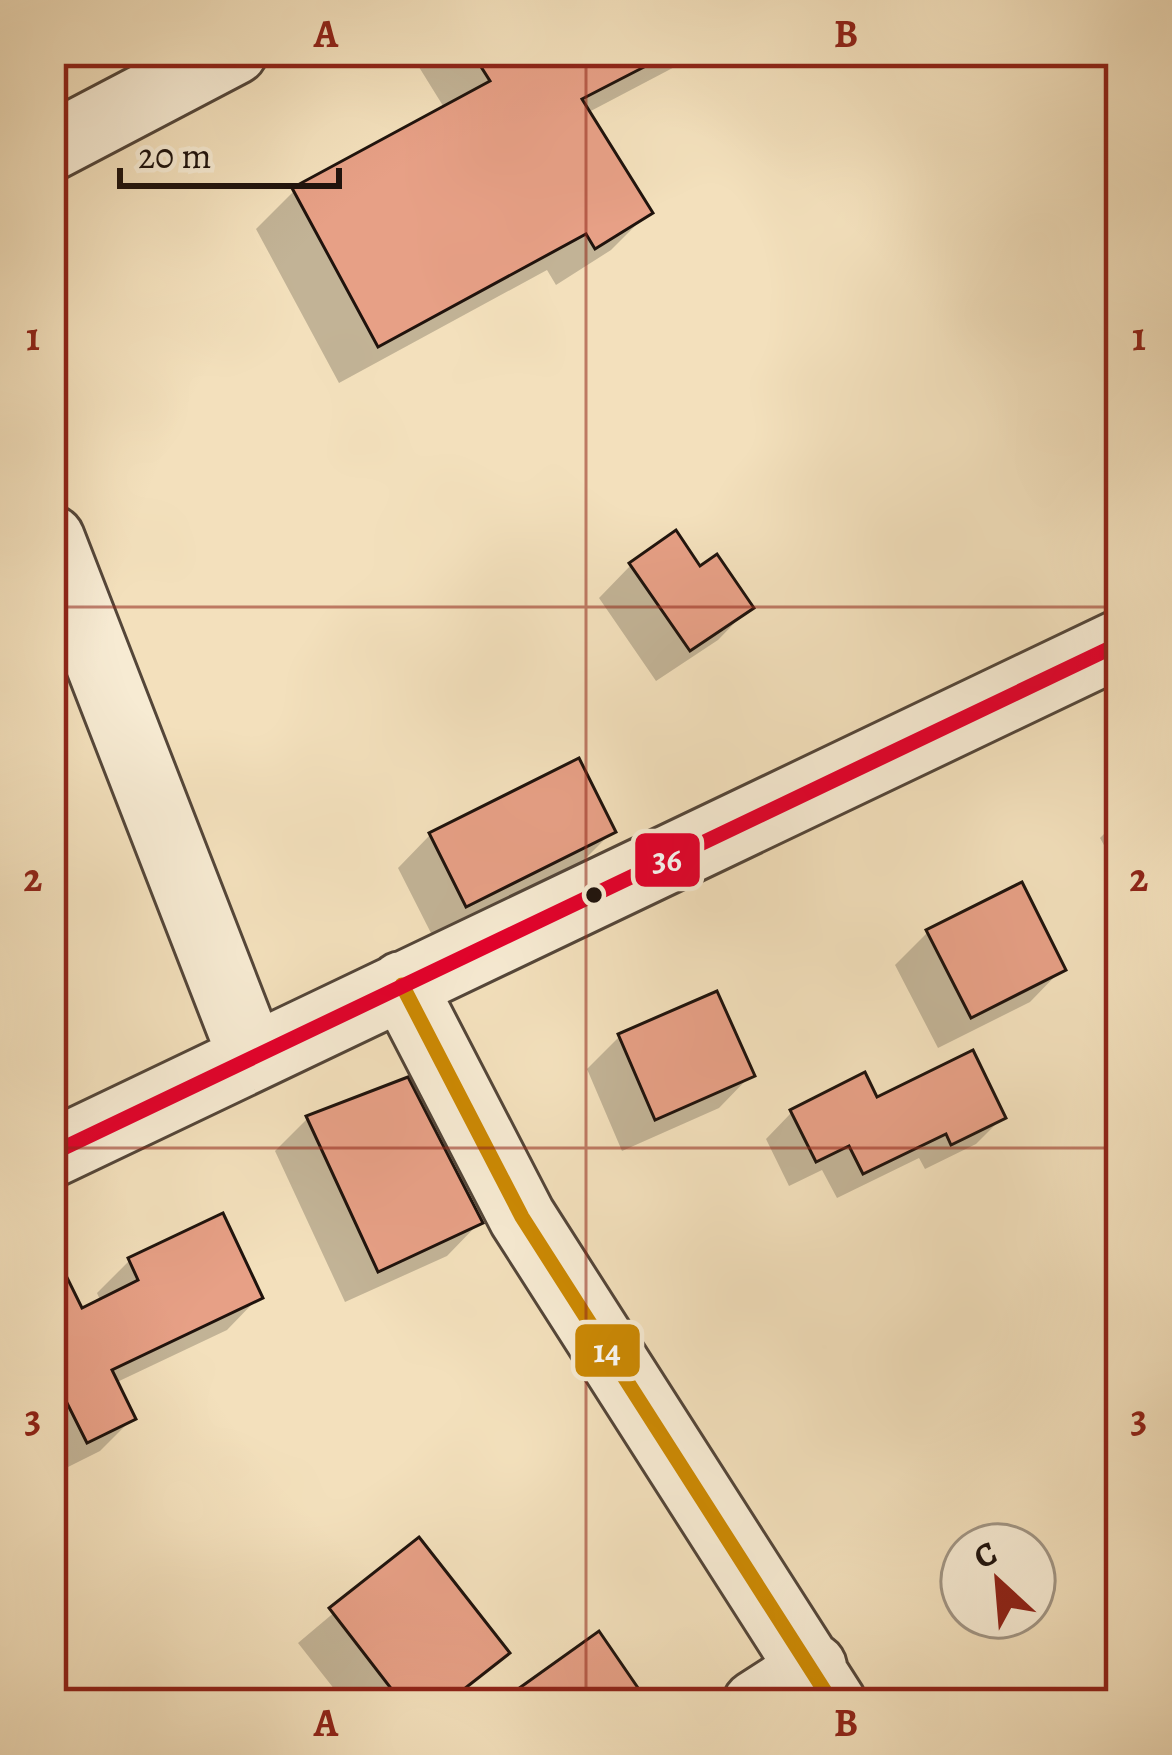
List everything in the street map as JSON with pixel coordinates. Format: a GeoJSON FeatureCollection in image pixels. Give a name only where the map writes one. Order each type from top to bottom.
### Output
{"type":"FeatureCollection","features":[{"type":"Feature","properties":{"kind":"street"},"geometry":{"type":"LineString","coordinates":[[51,147],[234,51]]}},
{"type":"Feature","properties":{"kind":"street"},"geometry":{"type":"LineString","coordinates":[[51,539],[252,1057]]}},
{"type":"Feature","properties":{"kind":"street"},"geometry":{"type":"LineString","coordinates":[[51,1154],[1121,643]]}},
{"type":"Feature","properties":{"kind":"street"},"geometry":{"type":"LineString","coordinates":[[402,985],[522,1217],[635,1400],[823,1686],[756,1704]]}},
{"type":"Feature","properties":{"kind":"building"},"geometry":{"type":"Polygon","coordinates":[[[471,51],[675,51],[582,99],[653,213],[595,249],[586,234],[378,347],[292,188],[490,81],[471,51]]]}},
{"type":"Feature","properties":{"kind":"building"},"geometry":{"type":"Polygon","coordinates":[[[676,530],[700,566],[717,554],[754,608],[690,651],[629,563],[676,530]]]}},
{"type":"Feature","properties":{"kind":"building"},"geometry":{"type":"Polygon","coordinates":[[[579,758],[616,832],[466,907],[429,833],[579,758]]]}},
{"type":"Feature","properties":{"kind":"building"},"geometry":{"type":"Polygon","coordinates":[[[1022,882],[1066,970],[971,1018],[926,930],[1022,882]]]}},
{"type":"Feature","properties":{"kind":"building"},"geometry":{"type":"Polygon","coordinates":[[[717,991],[755,1076],[655,1120],[618,1034],[717,991]]]}},
{"type":"Feature","properties":{"kind":"building"},"geometry":{"type":"Polygon","coordinates":[[[973,1050],[1006,1118],[951,1145],[946,1134],[863,1174],[849,1146],[816,1162],[790,1110],[865,1072],[877,1097],[973,1050]]]}},
{"type":"Feature","properties":{"kind":"building"},"geometry":{"type":"Polygon","coordinates":[[[408,1077],[483,1223],[378,1272],[306,1116],[408,1077]]]}},
{"type":"Feature","properties":{"kind":"building"},"geometry":{"type":"Polygon","coordinates":[[[223,1213],[263,1298],[112,1370],[136,1419],[87,1443],[62,1393],[51,1398],[51,1245],[82,1308],[138,1280],[128,1258],[223,1213]]]}},
{"type":"Feature","properties":{"kind":"building"},"geometry":{"type":"Polygon","coordinates":[[[419,1537],[510,1653],[445,1704],[403,1704],[329,1608],[419,1537]]]}},
{"type":"Feature","properties":{"kind":"building"},"geometry":{"type":"Polygon","coordinates":[[[599,1631],[649,1704],[497,1704],[599,1631]]]}},
{"type":"Feature","properties":{"kind":"transit line","name":"36"},"geometry":{"type":"LineString","coordinates":[[51,1154],[1121,643]]}},
{"type":"Feature","properties":{"kind":"transit line","name":"14"},"geometry":{"type":"LineString","coordinates":[[402,985],[522,1217],[833,1704]]}}]}
